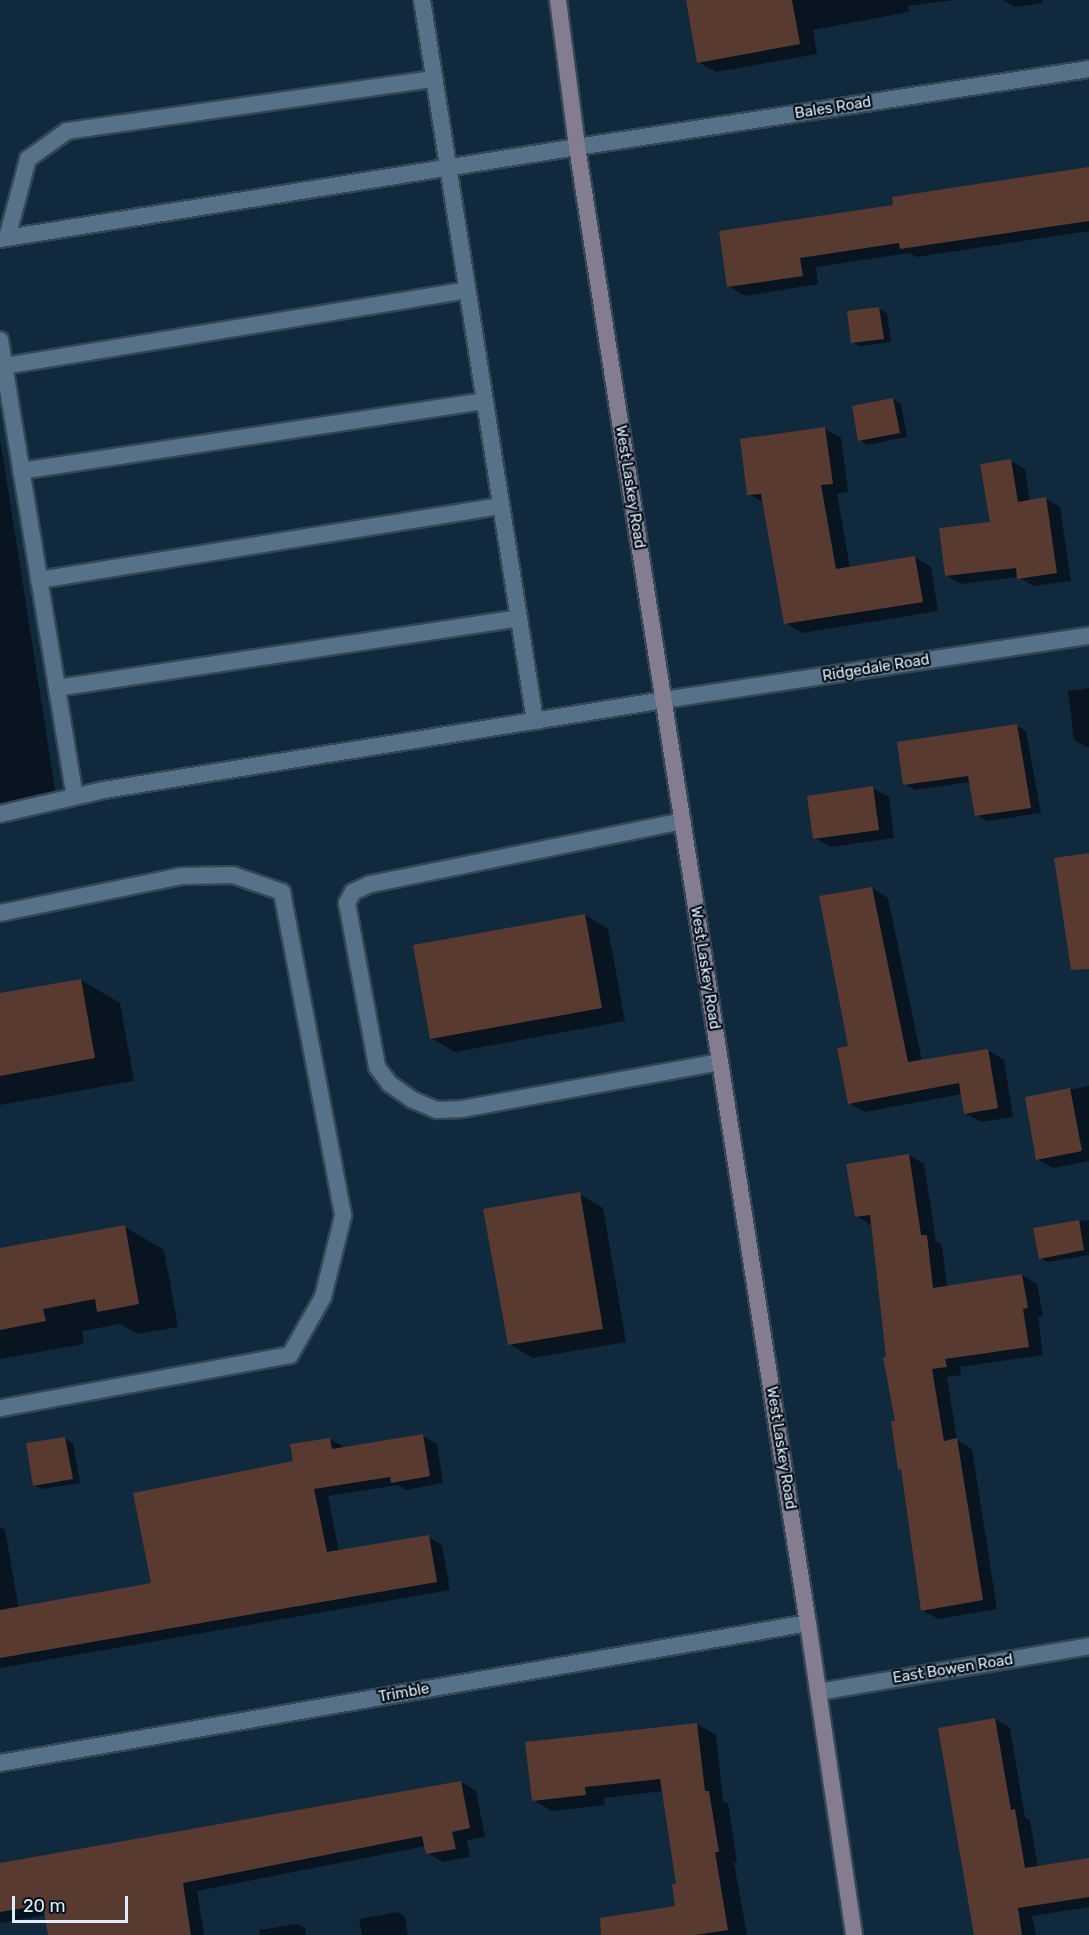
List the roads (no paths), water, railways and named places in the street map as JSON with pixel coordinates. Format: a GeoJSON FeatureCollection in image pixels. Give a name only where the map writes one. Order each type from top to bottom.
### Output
{"type":"FeatureCollection","features":[{"type":"Feature","properties":{"kind":"main road","name":"West Laskey Road"},"geometry":{"type":"LineString","coordinates":[[558,0],[578,147],[808,1623],[854,1935]]}},
{"type":"Feature","properties":{"kind":"street"},"geometry":{"type":"LineString","coordinates":[[422,0],[535,721]]}},
{"type":"Feature","properties":{"kind":"street","name":"Bales Road"},"geometry":{"type":"LineString","coordinates":[[4,239],[578,147],[1089,69]]}},
{"type":"Feature","properties":{"kind":"street"},"geometry":{"type":"LineString","coordinates":[[4,239],[28,159],[67,131],[434,79]]}},
{"type":"Feature","properties":{"kind":"street"},"geometry":{"type":"LineString","coordinates":[[4,366],[467,290]]}},
{"type":"Feature","properties":{"kind":"street"},"geometry":{"type":"LineString","coordinates":[[0,340],[75,796]]}},
{"type":"Feature","properties":{"kind":"street"},"geometry":{"type":"LineString","coordinates":[[21,471],[484,400]]}},
{"type":"Feature","properties":{"kind":"street"},"geometry":{"type":"LineString","coordinates":[[39,580],[501,506]]}},
{"type":"Feature","properties":{"kind":"street"},"geometry":{"type":"LineString","coordinates":[[57,688],[519,618]]}},
{"type":"Feature","properties":{"kind":"street","name":"Ridgedale Road"},"geometry":{"type":"LineString","coordinates":[[0,814],[75,796],[664,700],[1089,636]]}},
{"type":"Feature","properties":{"kind":"street"},"geometry":{"type":"LineString","coordinates":[[682,821],[370,884],[353,892],[347,903],[377,1066],[390,1084],[413,1101],[437,1110],[462,1109],[720,1062]]}},
{"type":"Feature","properties":{"kind":"street"},"geometry":{"type":"LineString","coordinates":[[0,913],[182,876],[233,875],[282,892],[344,1216],[322,1297],[290,1355],[0,1408]]}},
{"type":"Feature","properties":{"kind":"street","name":"Trimble"},"geometry":{"type":"LineString","coordinates":[[0,1763],[808,1623]]}},
{"type":"Feature","properties":{"kind":"street","name":"East Bowen Road"},"geometry":{"type":"LineString","coordinates":[[818,1692],[1089,1646]]}}]}
